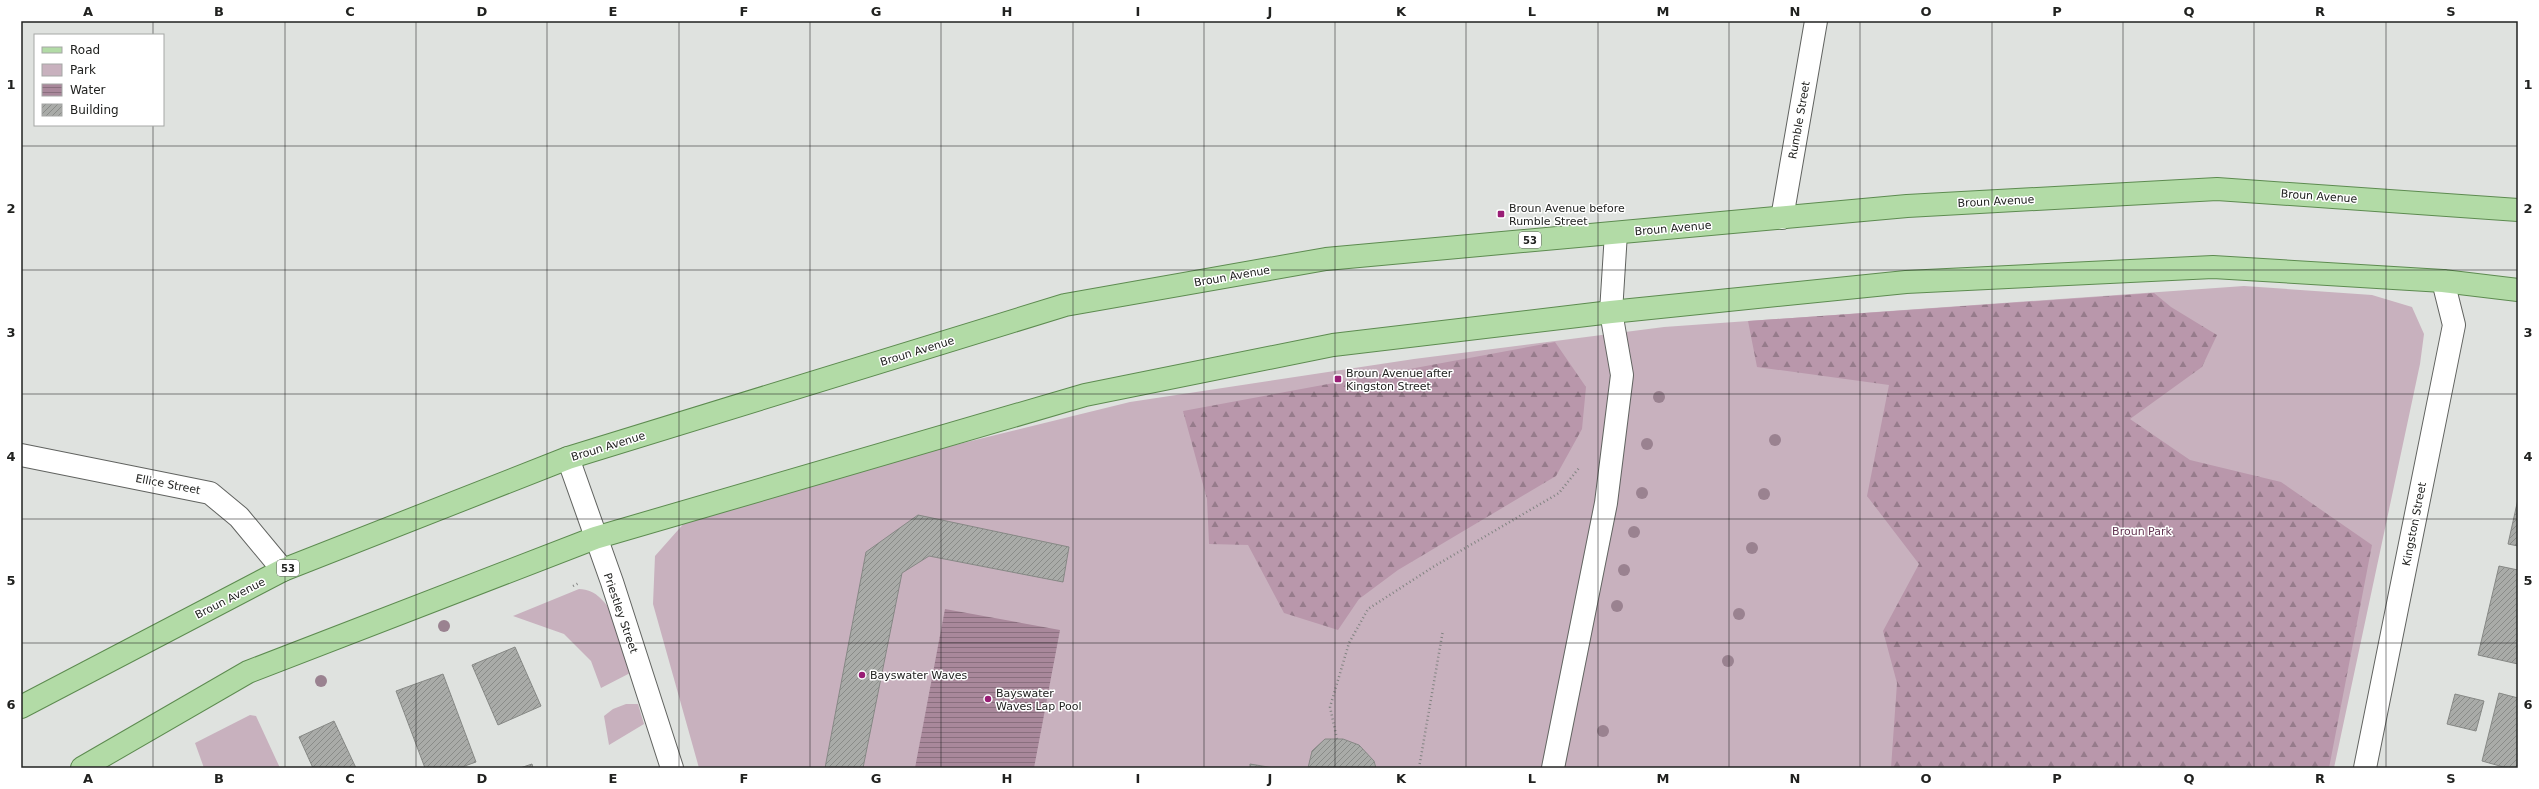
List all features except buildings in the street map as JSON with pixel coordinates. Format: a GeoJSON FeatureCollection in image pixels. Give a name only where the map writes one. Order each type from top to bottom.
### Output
{"type":"FeatureCollection","features":[{"type":"Feature","properties":{"kind":"main road","name":"Broun Avenue"},"geometry":{"type":"LineString","coordinates":[[21,707],[283,570],[568,458],[1065,305],[1326,259],[1907,206],[2217,189],[2518,210]]}},
{"type":"Feature","properties":{"kind":"main road"},"geometry":{"type":"LineString","coordinates":[[82,768],[248,672],[595,538],[1085,395],[1333,345],[1611,312],[1906,282],[2213,267],[2443,281],[2518,290]]}},
{"type":"Feature","properties":{"kind":"street","name":"Rumble Street"},"geometry":{"type":"LineString","coordinates":[[1782,218],[1816,21]]}},
{"type":"Feature","properties":{"kind":"street"},"geometry":{"type":"LineString","coordinates":[[1553,768],[1574,668],[1609,480],[1622,375],[1611,312],[1616,233]]}},
{"type":"Feature","properties":{"kind":"street","name":"Kingston Street"},"geometry":{"type":"LineString","coordinates":[[2365,768],[2454,325],[2443,281]]}},
{"type":"Feature","properties":{"kind":"street","name":"Ellice Street"},"geometry":{"type":"LineString","coordinates":[[21,455],[210,492],[240,517],[283,570]]}},
{"type":"Feature","properties":{"kind":"street","name":"Priestley Street"},"geometry":{"type":"LineString","coordinates":[[568,458],[595,538],[612,582],[672,768]]}},
{"type":"Feature","properties":{"kind":"path"},"geometry":{"type":"LineString","coordinates":[[1337,739],[1330,707],[1349,643],[1368,609],[1433,566],[1559,492],[1581,466]]}},
{"type":"Feature","properties":{"kind":"path"},"geometry":{"type":"LineString","coordinates":[[1419,768],[1443,630]]}},
{"type":"Feature","properties":{"kind":"green space","name":"Broun Park"},"geometry":{"type":"Polygon","coordinates":[[[2244,286],[2372,295],[2412,307],[2424,334],[2420,364],[2334,768],[699,768],[653,604],[655,556],[686,521],[849,471],[1130,402],[1414,359],[1664,327],[2244,286]]]}},
{"type":"Feature","properties":{"kind":"green space"},"geometry":{"type":"Polygon","coordinates":[[[2154,293],[2171,307],[2217,335],[2202,367],[2130,419],[2190,460],[2281,482],[2372,545],[2329,768],[1891,768],[1897,683],[1883,631],[1919,564],[1867,496],[1889,385],[1757,367],[1748,321],[2154,293]]]}},
{"type":"Feature","properties":{"kind":"green space"},"geometry":{"type":"Polygon","coordinates":[[[1555,342],[1586,387],[1582,429],[1556,476],[1398,570],[1359,599],[1338,630],[1284,613],[1248,545],[1209,544],[1207,499],[1183,411],[1555,342]]]}},
{"type":"Feature","properties":{"kind":"green space"},"geometry":{"type":"Polygon","coordinates":[[[579,589],[591,591],[601,598],[609,608],[616,620],[634,671],[601,688],[591,661],[564,634],[513,616],[579,589]]]}},
{"type":"Feature","properties":{"kind":"green space"},"geometry":{"type":"Polygon","coordinates":[[[626,704],[638,704],[644,724],[609,745],[604,716],[613,709],[626,704]]]}},
{"type":"Feature","properties":{"kind":"green space"},"geometry":{"type":"Polygon","coordinates":[[[250,715],[256,716],[280,768],[204,768],[195,743],[250,715]]]}},
{"type":"Feature","properties":{"kind":"water","name":"Bayswater Waves Lap Pool"},"geometry":{"type":"Polygon","coordinates":[[[945,609],[1060,630],[1034,768],[915,768],[945,609]]]}},
{"type":"Feature","properties":{"kind":"place","name":"Broun Avenue before Rumble Street"},"geometry":{"type":"Point","coordinates":[1501,214]}},
{"type":"Feature","properties":{"kind":"place","name":"Broun Avenue after Kingston Street"},"geometry":{"type":"Point","coordinates":[1338,379]}},
{"type":"Feature","properties":{"kind":"place","name":"Bayswater Waves"},"geometry":{"type":"Point","coordinates":[862,675]}},
{"type":"Feature","properties":{"kind":"place","name":"Bayswater Waves Lap Pool"},"geometry":{"type":"Point","coordinates":[988,699]}}]}
